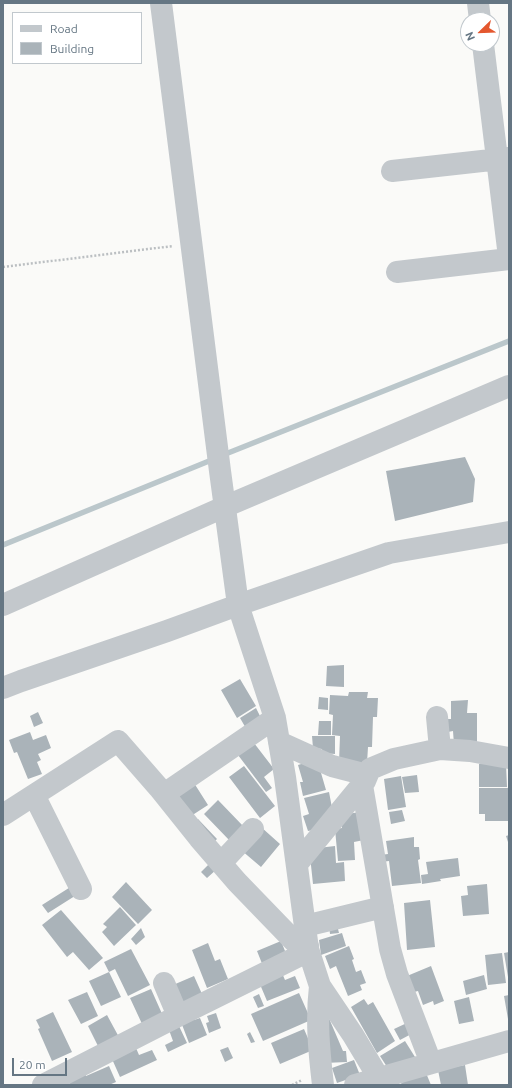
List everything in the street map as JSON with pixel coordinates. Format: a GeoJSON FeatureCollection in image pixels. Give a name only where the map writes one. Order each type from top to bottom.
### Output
{"type":"FeatureCollection","features":[{"type":"Feature","properties":{"kind":"street"},"geometry":{"type":"LineString","coordinates":[[165,3],[161,3],[224,507],[238,605],[275,718],[307,940],[320,986],[353,1035],[381,1082]]}},
{"type":"Feature","properties":{"kind":"street"},"geometry":{"type":"LineString","coordinates":[[397,272],[509,258],[500,114],[485,52]]}},
{"type":"Feature","properties":{"kind":"street"},"geometry":{"type":"LineString","coordinates":[[392,171],[503,159]]}},
{"type":"Feature","properties":{"kind":"street"},"geometry":{"type":"LineString","coordinates":[[3,605],[224,507],[509,386]]}},
{"type":"Feature","properties":{"kind":"street"},"geometry":{"type":"LineString","coordinates":[[3,688],[389,553],[509,532]]}},
{"type":"Feature","properties":{"kind":"street"},"geometry":{"type":"LineString","coordinates":[[437,717],[440,749]]}},
{"type":"Feature","properties":{"kind":"street"},"geometry":{"type":"LineString","coordinates":[[164,794],[275,718]]}},
{"type":"Feature","properties":{"kind":"street"},"geometry":{"type":"LineString","coordinates":[[3,815],[118,741],[221,863],[294,941],[307,940],[383,907]]}},
{"type":"Feature","properties":{"kind":"street"},"geometry":{"type":"LineString","coordinates":[[279,742],[365,780]]}},
{"type":"Feature","properties":{"kind":"street"},"geometry":{"type":"LineString","coordinates":[[297,864],[365,780],[370,769],[394,759],[440,749],[470,751],[509,758]]}},
{"type":"Feature","properties":{"kind":"street"},"geometry":{"type":"LineString","coordinates":[[365,780],[390,949],[396,974],[431,1063]]}},
{"type":"Feature","properties":{"kind":"street"},"geometry":{"type":"LineString","coordinates":[[34,795],[81,889]]}},
{"type":"Feature","properties":{"kind":"street"},"geometry":{"type":"LineString","coordinates":[[221,863],[253,829]]}},
{"type":"Feature","properties":{"kind":"street"},"geometry":{"type":"LineString","coordinates":[[43,1085],[303,954],[307,940]]}},
{"type":"Feature","properties":{"kind":"street"},"geometry":{"type":"LineString","coordinates":[[164,983],[178,1016]]}},
{"type":"Feature","properties":{"kind":"street"},"geometry":{"type":"LineString","coordinates":[[320,986],[317,1010],[318,1044],[323,1085]]}},
{"type":"Feature","properties":{"kind":"street"},"geometry":{"type":"LineString","coordinates":[[355,1085],[381,1082],[431,1063],[509,1041]]}},
{"type":"Feature","properties":{"kind":"path"},"geometry":{"type":"LineString","coordinates":[[3,267],[191,243]]}},
{"type":"Feature","properties":{"kind":"building"},"geometry":{"type":"Polygon","coordinates":[[[465,457],[475,479],[473,502],[395,521],[386,471],[465,457]]]}},
{"type":"Feature","properties":{"kind":"building"},"geometry":{"type":"Polygon","coordinates":[[[344,665],[344,687],[326,686],[327,666],[344,665]]]}},
{"type":"Feature","properties":{"kind":"building"},"geometry":{"type":"Polygon","coordinates":[[[240,679],[256,706],[237,718],[221,690],[240,679]]]}},
{"type":"Feature","properties":{"kind":"building"},"geometry":{"type":"Polygon","coordinates":[[[349,692],[368,692],[367,698],[378,698],[377,717],[373,717],[372,747],[368,747],[367,763],[339,762],[340,736],[332,735],[333,715],[329,714],[330,695],[348,696],[349,692]]]}},
{"type":"Feature","properties":{"kind":"building"},"geometry":{"type":"Polygon","coordinates":[[[319,697],[328,698],[328,710],[318,709],[319,697]]]}},
{"type":"Feature","properties":{"kind":"building"},"geometry":{"type":"Polygon","coordinates":[[[468,700],[467,713],[477,713],[477,745],[454,745],[453,731],[448,732],[448,719],[451,719],[451,701],[468,700]]]}},
{"type":"Feature","properties":{"kind":"building"},"geometry":{"type":"Polygon","coordinates":[[[256,708],[262,720],[247,730],[240,718],[256,708]]]}},
{"type":"Feature","properties":{"kind":"building"},"geometry":{"type":"Polygon","coordinates":[[[38,712],[43,723],[34,727],[30,716],[38,712]]]}},
{"type":"Feature","properties":{"kind":"building"},"geometry":{"type":"Polygon","coordinates":[[[319,721],[331,721],[331,735],[318,735],[319,721]]]}},
{"type":"Feature","properties":{"kind":"building"},"geometry":{"type":"Polygon","coordinates":[[[30,732],[33,740],[46,735],[51,748],[38,754],[41,760],[37,762],[42,774],[28,779],[17,752],[14,753],[9,740],[30,732]]]}},
{"type":"Feature","properties":{"kind":"building"},"geometry":{"type":"Polygon","coordinates":[[[312,736],[335,736],[335,754],[322,753],[322,749],[313,748],[312,736]]]}},
{"type":"Feature","properties":{"kind":"building"},"geometry":{"type":"Polygon","coordinates":[[[254,743],[274,769],[264,777],[272,788],[266,792],[238,755],[254,743]]]}},
{"type":"Feature","properties":{"kind":"building"},"geometry":{"type":"Polygon","coordinates":[[[311,761],[319,766],[326,790],[303,796],[300,782],[303,782],[298,765],[311,761]]]}},
{"type":"Feature","properties":{"kind":"building"},"geometry":{"type":"Polygon","coordinates":[[[479,764],[506,764],[507,787],[479,787],[479,764]]]}},
{"type":"Feature","properties":{"kind":"building"},"geometry":{"type":"Polygon","coordinates":[[[244,766],[275,806],[260,818],[229,777],[244,766]]]}},
{"type":"Feature","properties":{"kind":"building"},"geometry":{"type":"Polygon","coordinates":[[[417,775],[419,792],[405,793],[402,777],[417,775]]]}},
{"type":"Feature","properties":{"kind":"building"},"geometry":{"type":"Polygon","coordinates":[[[401,776],[406,807],[388,810],[384,779],[401,776]]]}},
{"type":"Feature","properties":{"kind":"building"},"geometry":{"type":"Polygon","coordinates":[[[194,783],[208,805],[191,816],[177,794],[194,783]]]}},
{"type":"Feature","properties":{"kind":"building"},"geometry":{"type":"Polygon","coordinates":[[[479,788],[509,788],[509,821],[485,821],[485,814],[479,814],[479,788]]]}},
{"type":"Feature","properties":{"kind":"building"},"geometry":{"type":"Polygon","coordinates":[[[329,792],[333,813],[323,828],[308,831],[303,816],[309,814],[304,798],[329,792]]]}},
{"type":"Feature","properties":{"kind":"building"},"geometry":{"type":"Polygon","coordinates":[[[218,800],[244,827],[230,841],[204,814],[218,800]]]}},
{"type":"Feature","properties":{"kind":"building"},"geometry":{"type":"Polygon","coordinates":[[[402,810],[405,821],[391,824],[389,812],[402,810]]]}},
{"type":"Feature","properties":{"kind":"building"},"geometry":{"type":"Polygon","coordinates":[[[361,812],[364,840],[354,842],[355,860],[338,861],[335,829],[342,828],[341,820],[346,814],[361,812]]]}},
{"type":"Feature","properties":{"kind":"building"},"geometry":{"type":"Polygon","coordinates":[[[198,819],[217,839],[212,844],[193,824],[198,819]]]}},
{"type":"Feature","properties":{"kind":"building"},"geometry":{"type":"Polygon","coordinates":[[[261,827],[280,844],[261,867],[241,850],[261,827]]]}},
{"type":"Feature","properties":{"kind":"building"},"geometry":{"type":"Polygon","coordinates":[[[509,835],[509,845],[506,836],[509,835]]]}},
{"type":"Feature","properties":{"kind":"building"},"geometry":{"type":"Polygon","coordinates":[[[414,837],[414,847],[419,847],[420,859],[418,860],[421,883],[392,886],[389,861],[381,862],[380,855],[388,854],[386,841],[414,837]]]}},
{"type":"Feature","properties":{"kind":"building"},"geometry":{"type":"Polygon","coordinates":[[[335,846],[336,863],[344,862],[345,881],[313,884],[310,856],[318,848],[335,846]]]}},
{"type":"Feature","properties":{"kind":"building"},"geometry":{"type":"Polygon","coordinates":[[[458,858],[460,876],[422,884],[421,875],[428,874],[426,862],[458,858]]]}},
{"type":"Feature","properties":{"kind":"building"},"geometry":{"type":"Polygon","coordinates":[[[211,862],[217,869],[207,878],[201,872],[211,862]]]}},
{"type":"Feature","properties":{"kind":"building"},"geometry":{"type":"Polygon","coordinates":[[[126,882],[152,910],[138,924],[112,897],[126,882]]]}},
{"type":"Feature","properties":{"kind":"building"},"geometry":{"type":"Polygon","coordinates":[[[487,884],[489,914],[463,916],[461,896],[468,895],[467,886],[487,884]]]}},
{"type":"Feature","properties":{"kind":"building"},"geometry":{"type":"Polygon","coordinates":[[[72,886],[78,894],[48,913],[42,905],[72,886]]]}},
{"type":"Feature","properties":{"kind":"building"},"geometry":{"type":"Polygon","coordinates":[[[430,900],[435,947],[407,950],[404,903],[430,900]]]}},
{"type":"Feature","properties":{"kind":"building"},"geometry":{"type":"Polygon","coordinates":[[[120,907],[136,925],[114,946],[102,932],[107,927],[103,924],[120,907]]]}},
{"type":"Feature","properties":{"kind":"building"},"geometry":{"type":"Polygon","coordinates":[[[61,910],[103,958],[89,970],[73,952],[67,957],[42,925],[61,910]]]}},
{"type":"Feature","properties":{"kind":"building"},"geometry":{"type":"Polygon","coordinates":[[[329,925],[337,925],[339,933],[330,934],[329,925]]]}},
{"type":"Feature","properties":{"kind":"building"},"geometry":{"type":"Polygon","coordinates":[[[141,928],[145,937],[136,945],[131,939],[141,928]]]}},
{"type":"Feature","properties":{"kind":"building"},"geometry":{"type":"Polygon","coordinates":[[[342,933],[346,946],[321,955],[319,940],[342,933]]]}},
{"type":"Feature","properties":{"kind":"building"},"geometry":{"type":"Polygon","coordinates":[[[281,941],[287,956],[263,966],[257,951],[281,941]]]}},
{"type":"Feature","properties":{"kind":"building"},"geometry":{"type":"Polygon","coordinates":[[[208,943],[215,961],[220,959],[228,979],[207,988],[192,950],[208,943]]]}},
{"type":"Feature","properties":{"kind":"building"},"geometry":{"type":"Polygon","coordinates":[[[349,946],[354,959],[352,960],[356,972],[361,970],[366,983],[360,985],[362,990],[348,996],[336,966],[330,969],[325,956],[349,946]]]}},
{"type":"Feature","properties":{"kind":"building"},"geometry":{"type":"Polygon","coordinates":[[[131,949],[150,985],[128,996],[115,969],[109,972],[104,962],[131,949]]]}},
{"type":"Feature","properties":{"kind":"building"},"geometry":{"type":"Polygon","coordinates":[[[509,952],[509,976],[508,977],[504,953],[509,952]]]}},
{"type":"Feature","properties":{"kind":"building"},"geometry":{"type":"Polygon","coordinates":[[[502,953],[506,983],[488,985],[485,955],[502,953]]]}},
{"type":"Feature","properties":{"kind":"building"},"geometry":{"type":"Polygon","coordinates":[[[431,966],[444,1001],[434,1005],[433,1001],[423,1005],[418,991],[414,992],[407,976],[431,966]]]}},
{"type":"Feature","properties":{"kind":"building"},"geometry":{"type":"Polygon","coordinates":[[[109,972],[121,997],[101,1006],[89,981],[109,972]]]}},
{"type":"Feature","properties":{"kind":"building"},"geometry":{"type":"Polygon","coordinates":[[[282,973],[285,980],[295,976],[300,988],[267,1001],[259,982],[282,973]]]}},
{"type":"Feature","properties":{"kind":"building"},"geometry":{"type":"Polygon","coordinates":[[[484,975],[487,989],[466,995],[463,981],[484,975]]]}},
{"type":"Feature","properties":{"kind":"building"},"geometry":{"type":"Polygon","coordinates":[[[194,976],[202,994],[181,1003],[173,985],[194,976]]]}},
{"type":"Feature","properties":{"kind":"building"},"geometry":{"type":"Polygon","coordinates":[[[151,989],[163,1016],[143,1026],[130,998],[151,989]]]}},
{"type":"Feature","properties":{"kind":"building"},"geometry":{"type":"Polygon","coordinates":[[[87,992],[98,1016],[81,1024],[68,1000],[87,992]]]}},
{"type":"Feature","properties":{"kind":"building"},"geometry":{"type":"Polygon","coordinates":[[[299,993],[311,1020],[263,1041],[251,1014],[299,993]]]}},
{"type":"Feature","properties":{"kind":"building"},"geometry":{"type":"Polygon","coordinates":[[[259,994],[264,1006],[258,1008],[253,997],[259,994]]]}},
{"type":"Feature","properties":{"kind":"building"},"geometry":{"type":"Polygon","coordinates":[[[509,995],[509,1019],[508,1019],[504,996],[509,995]]]}},
{"type":"Feature","properties":{"kind":"building"},"geometry":{"type":"Polygon","coordinates":[[[469,997],[474,1021],[459,1024],[454,1001],[469,997]]]}},
{"type":"Feature","properties":{"kind":"building"},"geometry":{"type":"Polygon","coordinates":[[[364,999],[368,1005],[373,1002],[395,1041],[377,1053],[351,1007],[364,999]]]}},
{"type":"Feature","properties":{"kind":"building"},"geometry":{"type":"Polygon","coordinates":[[[53,1012],[72,1052],[52,1061],[38,1029],[40,1028],[36,1020],[53,1012]]]}},
{"type":"Feature","properties":{"kind":"building"},"geometry":{"type":"Polygon","coordinates":[[[216,1013],[221,1028],[209,1033],[206,1023],[209,1022],[207,1016],[216,1013]]]}},
{"type":"Feature","properties":{"kind":"building"},"geometry":{"type":"Polygon","coordinates":[[[107,1015],[120,1039],[99,1048],[88,1026],[107,1015]]]}},
{"type":"Feature","properties":{"kind":"building"},"geometry":{"type":"Polygon","coordinates":[[[328,1016],[343,1051],[346,1051],[347,1062],[324,1063],[328,1016]]]}},
{"type":"Feature","properties":{"kind":"building"},"geometry":{"type":"Polygon","coordinates":[[[193,1017],[194,1020],[200,1018],[207,1035],[189,1043],[181,1022],[193,1017]]]}},
{"type":"Feature","properties":{"kind":"building"},"geometry":{"type":"Polygon","coordinates":[[[409,1022],[415,1032],[400,1040],[394,1029],[409,1022]]]}},
{"type":"Feature","properties":{"kind":"building"},"geometry":{"type":"Polygon","coordinates":[[[179,1026],[187,1043],[168,1052],[165,1045],[173,1041],[169,1030],[179,1026]]]}},
{"type":"Feature","properties":{"kind":"building"},"geometry":{"type":"Polygon","coordinates":[[[304,1029],[313,1050],[280,1064],[271,1043],[304,1029]]]}},
{"type":"Feature","properties":{"kind":"building"},"geometry":{"type":"Polygon","coordinates":[[[250,1032],[255,1042],[251,1043],[247,1034],[250,1032]]]}},
{"type":"Feature","properties":{"kind":"building"},"geometry":{"type":"Polygon","coordinates":[[[405,1041],[415,1057],[389,1070],[380,1056],[405,1041]]]}},
{"type":"Feature","properties":{"kind":"building"},"geometry":{"type":"Polygon","coordinates":[[[228,1047],[233,1058],[225,1062],[220,1050],[228,1047]]]}},
{"type":"Feature","properties":{"kind":"building"},"geometry":{"type":"Polygon","coordinates":[[[136,1048],[139,1055],[152,1050],[157,1060],[120,1077],[112,1059],[136,1048]]]}},
{"type":"Feature","properties":{"kind":"building"},"geometry":{"type":"Polygon","coordinates":[[[354,1060],[360,1075],[337,1083],[332,1068],[354,1060]]]}},
{"type":"Feature","properties":{"kind":"building"},"geometry":{"type":"Polygon","coordinates":[[[465,1065],[468,1085],[441,1085],[438,1070],[465,1065]]]}},
{"type":"Feature","properties":{"kind":"building"},"geometry":{"type":"Polygon","coordinates":[[[109,1066],[116,1082],[109,1085],[70,1085],[68,1080],[85,1073],[86,1076],[109,1066]]]}},
{"type":"Feature","properties":{"kind":"building"},"geometry":{"type":"Polygon","coordinates":[[[426,1073],[431,1085],[402,1085],[401,1083],[426,1073]]]}},
{"type":"Feature","properties":{"kind":"waterway"},"geometry":{"type":"LineString","coordinates":[[223,455],[509,341]]}},
{"type":"Feature","properties":{"kind":"waterway"},"geometry":{"type":"LineString","coordinates":[[3,545],[214,459]]}}]}
